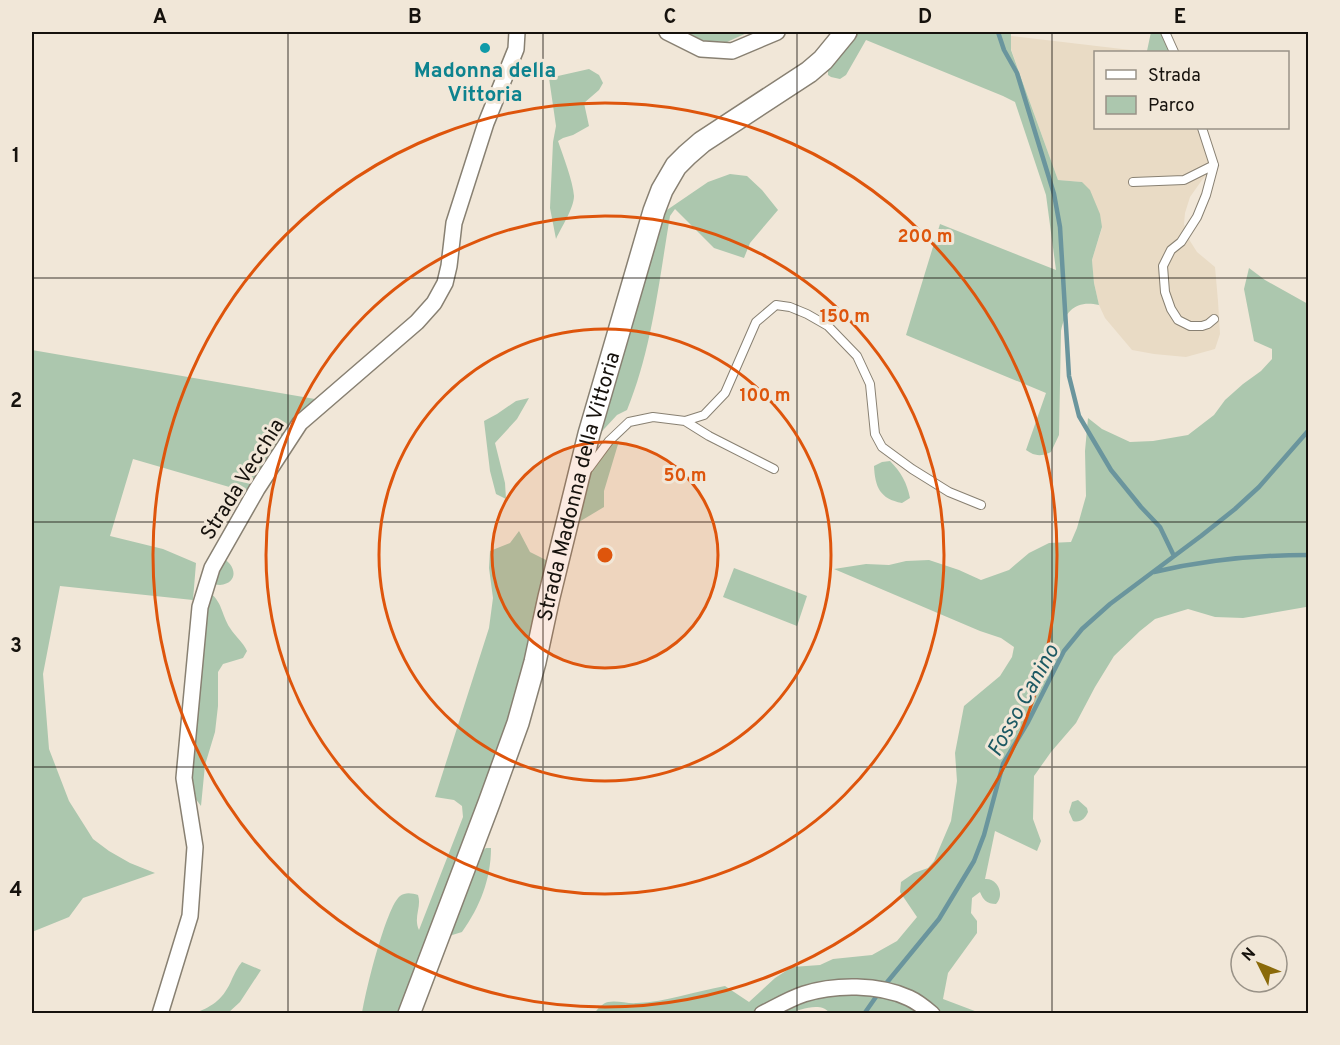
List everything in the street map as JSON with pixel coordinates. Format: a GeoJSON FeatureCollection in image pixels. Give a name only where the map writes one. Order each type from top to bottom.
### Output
{"type":"FeatureCollection","features":[{"type":"Feature","properties":{"kind":"street","name":"Strada Vecchia"},"geometry":{"type":"LineString","coordinates":[[160,1014],[190,916],[195,848],[184,778],[200,607],[212,568],[257,489],[300,423],[417,322],[434,303],[445,283],[454,223],[486,123],[516,49],[517,32]]}},
{"type":"Feature","properties":{"kind":"street"},"geometry":{"type":"LineString","coordinates":[[667,32],[701,49],[732,51],[777,32]]}},
{"type":"Feature","properties":{"kind":"street","name":"Strada Madonna della Vittoria"},"geometry":{"type":"LineString","coordinates":[[409,1014],[518,723],[535,663],[578,477],[631,286],[662,190],[669,176],[702,142],[809,72],[835,47],[846,32]]}},
{"type":"Feature","properties":{"kind":"street"},"geometry":{"type":"LineString","coordinates":[[762,1014],[804,994],[850,987],[868,988],[908,997],[933,1014]]}},
{"type":"Feature","properties":{"kind":"lane"},"geometry":{"type":"LineString","coordinates":[[1165,32],[1174,51]]}},
{"type":"Feature","properties":{"kind":"lane"},"geometry":{"type":"LineString","coordinates":[[1202,129],[1214,165],[1206,195],[1197,217],[1181,242],[1171,250],[1163,266],[1165,292],[1178,320],[1190,326],[1202,326],[1214,319]]}},
{"type":"Feature","properties":{"kind":"lane"},"geometry":{"type":"LineString","coordinates":[[1133,182],[1184,180],[1214,165]]}},
{"type":"Feature","properties":{"kind":"lane"},"geometry":{"type":"LineString","coordinates":[[685,421],[704,414],[725,393],[756,322],[776,305],[790,307],[828,326],[857,356],[870,384],[875,434],[882,447],[949,492],[981,505]]}},
{"type":"Feature","properties":{"kind":"lane"},"geometry":{"type":"LineString","coordinates":[[578,477],[589,468],[609,441],[629,422],[653,417],[685,421],[709,436],[774,469]]}},
{"type":"Feature","properties":{"kind":"shaded area"},"geometry":{"type":"Polygon","coordinates":[[[1011,36],[1139,51],[1094,51],[1094,129],[1198,129],[1213,168],[1190,197],[1184,224],[1197,252],[1215,267],[1220,334],[1215,349],[1186,357],[1132,350],[1105,318],[1099,305],[1094,283],[1092,260],[1102,228],[1082,182],[1058,180],[1011,49],[1011,36]]]}},
{"type":"Feature","properties":{"kind":"green space"},"geometry":{"type":"Polygon","coordinates":[[[681,32],[749,32],[727,42],[693,40],[681,32]]]}},
{"type":"Feature","properties":{"kind":"green space"},"geometry":{"type":"Polygon","coordinates":[[[856,32],[1011,32],[1011,50],[1058,180],[1082,182],[1090,190],[1100,214],[1102,227],[1092,260],[1099,305],[1079,305],[1069,312],[1063,323],[1059,435],[1051,452],[1038,455],[1026,450],[1046,393],[906,335],[940,224],[1056,270],[1046,195],[1015,102],[866,40],[846,75],[840,79],[831,77],[828,75],[828,66],[856,32]]]}},
{"type":"Feature","properties":{"kind":"green space"},"geometry":{"type":"Polygon","coordinates":[[[1151,32],[1162,32],[1170,51],[1147,51],[1151,32]]]}},
{"type":"Feature","properties":{"kind":"green space"},"geometry":{"type":"Polygon","coordinates":[[[589,69],[599,75],[603,83],[599,90],[584,103],[589,126],[558,141],[574,196],[570,212],[556,239],[550,208],[553,142],[556,126],[549,78],[589,69]]]}},
{"type":"Feature","properties":{"kind":"green space"},"geometry":{"type":"Polygon","coordinates":[[[730,174],[747,176],[778,210],[750,243],[744,258],[714,248],[675,209],[670,216],[654,314],[636,387],[627,410],[617,415],[593,441],[664,212],[708,182],[730,174]]]}},
{"type":"Feature","properties":{"kind":"green space"},"geometry":{"type":"Polygon","coordinates":[[[1249,268],[1265,280],[1308,304],[1308,605],[1243,618],[1215,617],[1188,609],[1155,619],[1114,656],[1076,723],[1034,776],[1033,819],[1041,841],[1037,851],[995,831],[985,879],[990,879],[997,884],[1000,892],[999,900],[996,904],[988,902],[980,892],[972,898],[971,913],[977,921],[977,933],[948,973],[943,999],[980,1013],[830,1014],[827,1010],[817,1007],[805,1008],[788,1014],[594,1014],[600,1006],[608,1002],[648,1002],[725,986],[749,1002],[775,978],[792,967],[820,965],[833,959],[872,955],[897,941],[917,917],[900,892],[901,882],[914,873],[928,868],[934,861],[951,821],[957,781],[955,753],[964,706],[1000,676],[1012,657],[1014,647],[1001,638],[834,569],[866,564],[889,565],[906,561],[929,560],[981,580],[1009,570],[1029,553],[1049,543],[1071,542],[1086,496],[1085,451],[1088,418],[1102,429],[1130,442],[1188,435],[1214,415],[1225,400],[1261,371],[1272,359],[1272,349],[1254,341],[1244,289],[1249,268]]]}},
{"type":"Feature","properties":{"kind":"green space"},"geometry":{"type":"Polygon","coordinates":[[[32,350],[315,399],[292,426],[250,493],[133,459],[110,536],[163,549],[196,563],[193,600],[60,586],[43,674],[49,749],[69,801],[93,839],[130,863],[155,873],[83,898],[69,917],[32,932],[32,350]]]}},
{"type":"Feature","properties":{"kind":"green space"},"geometry":{"type":"Polygon","coordinates":[[[529,398],[517,419],[495,443],[505,483],[506,499],[496,494],[490,471],[484,421],[516,401],[529,398]]]}},
{"type":"Feature","properties":{"kind":"green space"},"geometry":{"type":"Polygon","coordinates":[[[619,441],[604,491],[604,507],[579,522],[569,536],[589,457],[597,447],[619,441]]]}},
{"type":"Feature","properties":{"kind":"green space"},"geometry":{"type":"Polygon","coordinates":[[[890,461],[903,478],[909,493],[910,498],[902,503],[888,498],[877,486],[874,466],[890,461]]]}},
{"type":"Feature","properties":{"kind":"green space"},"geometry":{"type":"Polygon","coordinates":[[[519,531],[530,552],[548,561],[527,660],[489,779],[402,1013],[362,1014],[377,951],[394,903],[404,894],[418,895],[417,925],[419,930],[463,817],[462,806],[454,800],[435,797],[489,628],[493,598],[489,568],[490,551],[510,543],[519,531]]]}},
{"type":"Feature","properties":{"kind":"green space"},"geometry":{"type":"Polygon","coordinates":[[[220,557],[230,564],[234,572],[231,581],[220,585],[210,583],[220,557]]]}},
{"type":"Feature","properties":{"kind":"green space"},"geometry":{"type":"Polygon","coordinates":[[[734,568],[807,596],[797,626],[723,597],[734,568]]]}},
{"type":"Feature","properties":{"kind":"green space"},"geometry":{"type":"Polygon","coordinates":[[[208,591],[216,599],[227,623],[247,651],[243,658],[223,664],[218,672],[215,732],[205,765],[201,806],[195,798],[191,785],[189,751],[208,591]]]}},
{"type":"Feature","properties":{"kind":"green space"},"geometry":{"type":"Polygon","coordinates":[[[1078,800],[1088,812],[1082,820],[1073,821],[1069,812],[1072,802],[1078,800]]]}},
{"type":"Feature","properties":{"kind":"green space"},"geometry":{"type":"Polygon","coordinates":[[[486,848],[491,848],[489,871],[479,903],[462,932],[449,936],[481,852],[486,848]]]}},
{"type":"Feature","properties":{"kind":"green space"},"geometry":{"type":"Polygon","coordinates":[[[242,962],[261,970],[240,1002],[228,1013],[195,1013],[213,1004],[222,996],[242,962]]]}},
{"type":"Feature","properties":{"kind":"waterway"},"geometry":{"type":"LineString","coordinates":[[998,32],[1004,50],[1017,73],[1054,194],[1060,227],[1069,376],[1079,416],[1111,470],[1160,527],[1174,556]]}},
{"type":"Feature","properties":{"kind":"waterway","name":"Fosso Canino"},"geometry":{"type":"LineString","coordinates":[[884,986],[939,919],[974,861],[984,835],[1003,764],[1028,722],[1064,651],[1082,629],[1110,604],[1235,509],[1259,487],[1308,431]]}},
{"type":"Feature","properties":{"kind":"waterway"},"geometry":{"type":"LineString","coordinates":[[1154,572],[1231,559],[1308,555]]}},
{"type":"Feature","properties":{"kind":"waterway","name":"Fosso Canino"},"geometry":{"type":"LineString","coordinates":[[864,1014],[878,994]]}},
{"type":"Feature","properties":{"kind":"place","name":"Madonna della Vittoria"},"geometry":{"type":"Point","coordinates":[485,48]}}]}
